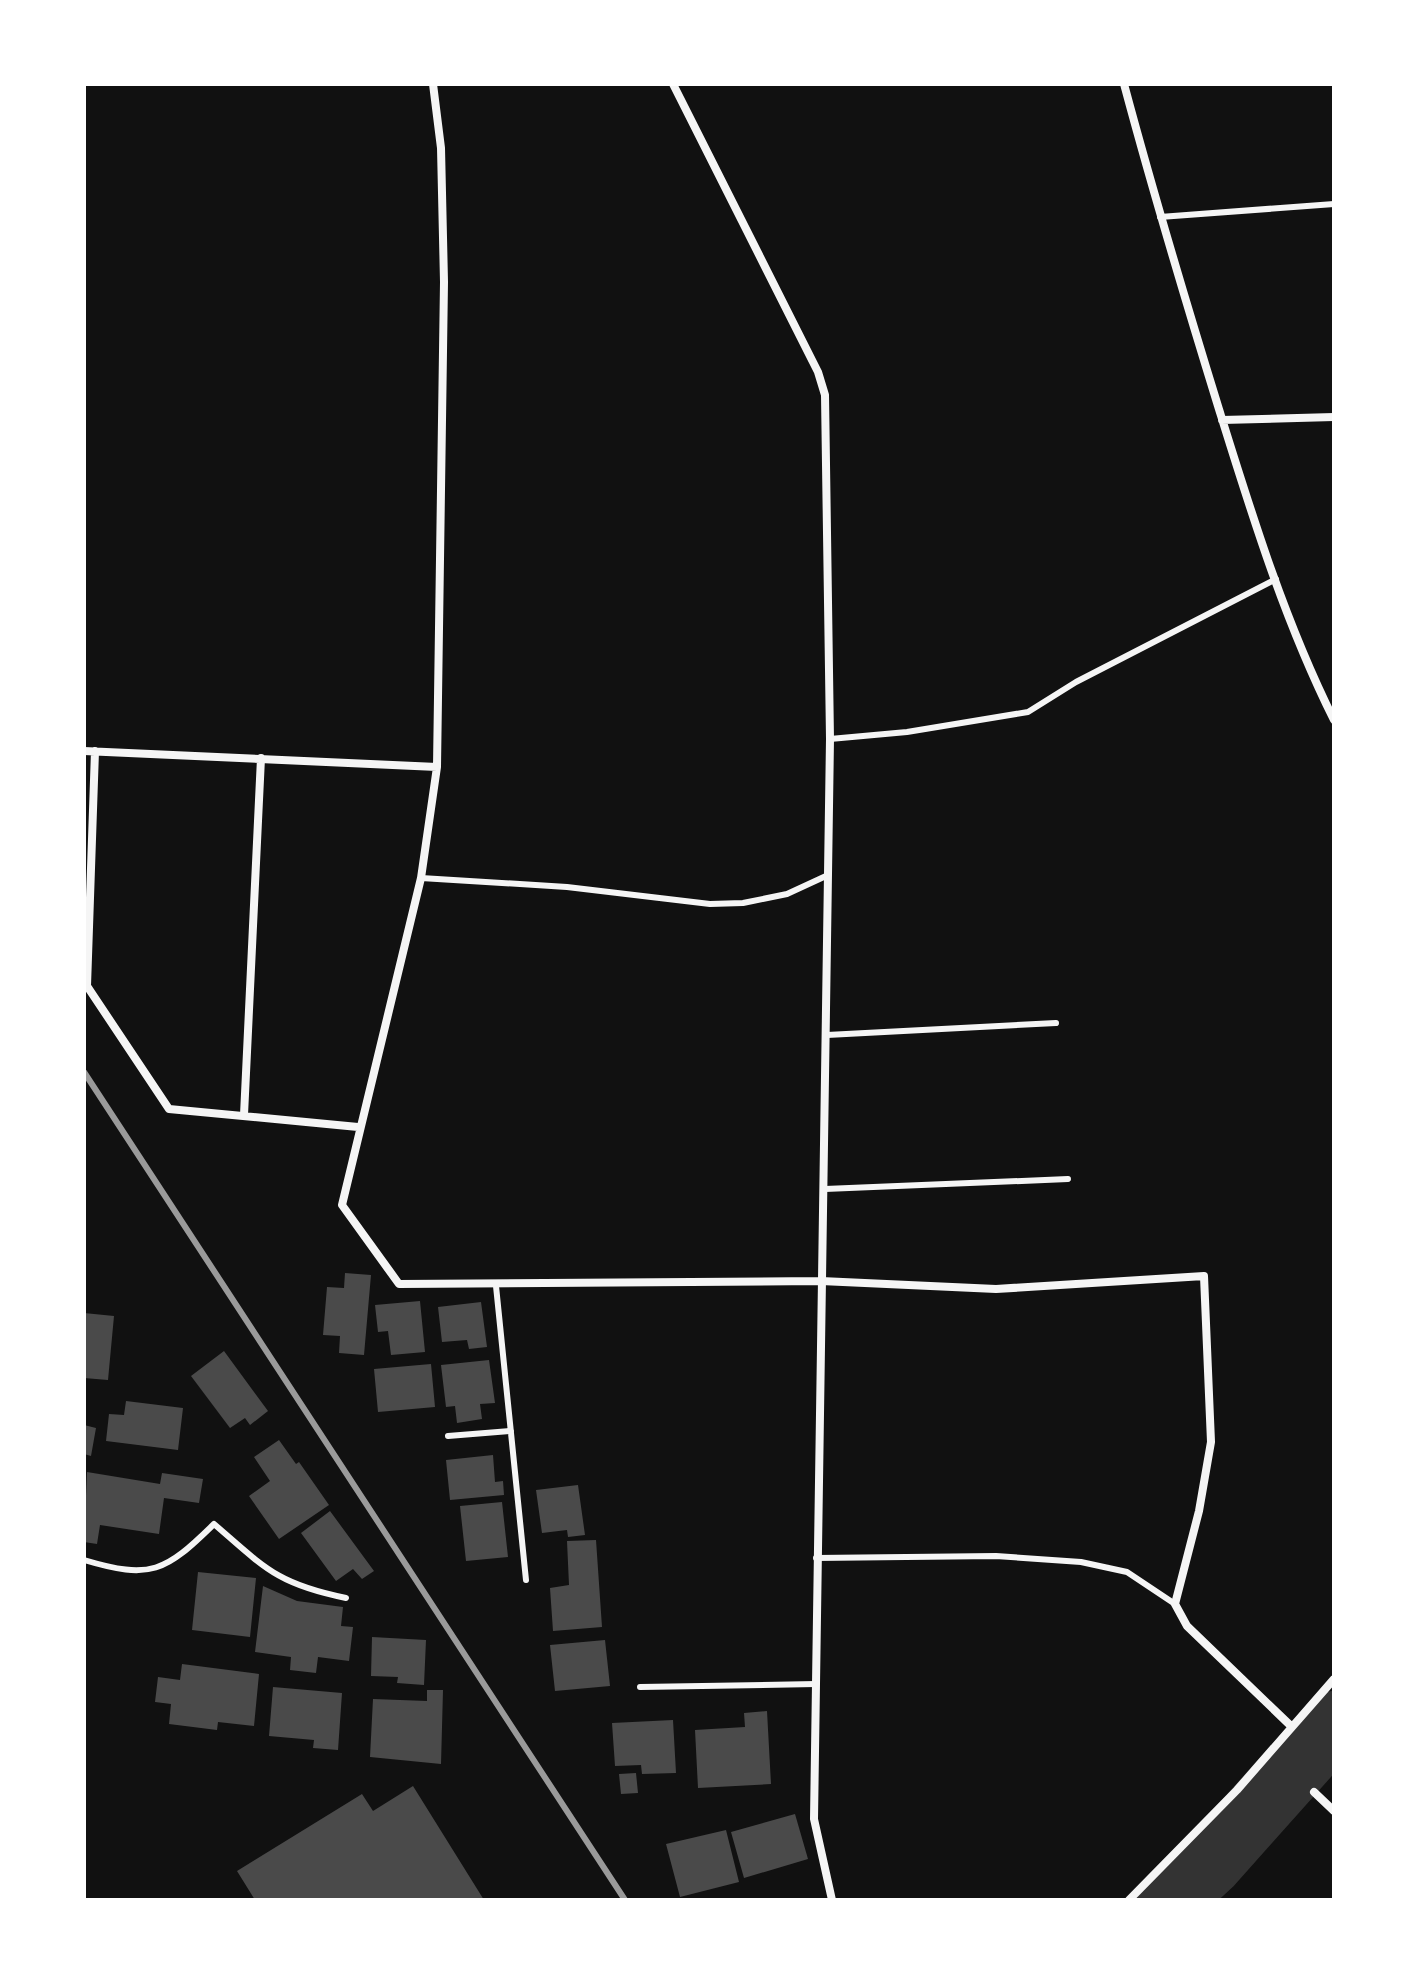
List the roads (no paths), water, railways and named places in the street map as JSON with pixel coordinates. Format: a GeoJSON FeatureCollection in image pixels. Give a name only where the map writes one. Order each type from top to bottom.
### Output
{"type":"FeatureCollection","features":[{"type":"Feature","properties":{"kind":"street"},"geometry":{"type":"LineString","coordinates":[[433,84],[441,148],[444,282],[437,767],[421,878],[358,1127],[342,1205],[399,1284],[496,1286],[821,1281],[996,1289],[1204,1276],[1211,1442],[1199,1511],[1175,1604],[1187,1626],[1292,1727]]}},
{"type":"Feature","properties":{"kind":"street"},"geometry":{"type":"LineString","coordinates":[[673,84],[818,372],[825,395],[830,739],[814,1819],[832,1900]]}},
{"type":"Feature","properties":{"kind":"street"},"geometry":{"type":"LineString","coordinates":[[1124,84],[1160,217],[1222,420],[1307,665],[1334,720]]}},
{"type":"Feature","properties":{"kind":"street"},"geometry":{"type":"LineString","coordinates":[[1222,420],[1334,417]]}},
{"type":"Feature","properties":{"kind":"street"},"geometry":{"type":"LineString","coordinates":[[84,751],[437,767]]}},
{"type":"Feature","properties":{"kind":"street"},"geometry":{"type":"LineString","coordinates":[[95,751],[87,986],[169,1109],[358,1127]]}},
{"type":"Feature","properties":{"kind":"street"},"geometry":{"type":"LineString","coordinates":[[244,1115],[261,758]]}},
{"type":"Feature","properties":{"kind":"street"},"geometry":{"type":"LineString","coordinates":[[1129,1900],[1237,1790],[1334,1679]]}},
{"type":"Feature","properties":{"kind":"street"},"geometry":{"type":"LineString","coordinates":[[1314,1792],[1334,1811]]}},
{"type":"Feature","properties":{"kind":"lane"},"geometry":{"type":"LineString","coordinates":[[1160,217],[1334,204]]}},
{"type":"Feature","properties":{"kind":"lane"},"geometry":{"type":"LineString","coordinates":[[830,739],[907,732],[1028,712],[1076,682],[1276,579]]}},
{"type":"Feature","properties":{"kind":"lane"},"geometry":{"type":"LineString","coordinates":[[421,878],[567,887],[710,904],[743,903],[787,894],[826,876]]}},
{"type":"Feature","properties":{"kind":"lane"},"geometry":{"type":"LineString","coordinates":[[827,1035],[1056,1023]]}},
{"type":"Feature","properties":{"kind":"lane"},"geometry":{"type":"LineString","coordinates":[[825,1189],[1068,1179]]}},
{"type":"Feature","properties":{"kind":"lane"},"geometry":{"type":"LineString","coordinates":[[496,1286],[526,1580]]}},
{"type":"Feature","properties":{"kind":"lane"},"geometry":{"type":"LineString","coordinates":[[448,1436],[511,1431]]}},
{"type":"Feature","properties":{"kind":"lane"},"geometry":{"type":"LineString","coordinates":[[84,1560],[119,1571],[154,1571],[183,1555],[214,1524],[275,1577],[307,1590],[346,1598]]}},
{"type":"Feature","properties":{"kind":"lane"},"geometry":{"type":"LineString","coordinates":[[816,1558],[996,1556],[1081,1562],[1127,1572],[1175,1604]]}},
{"type":"Feature","properties":{"kind":"lane"},"geometry":{"type":"LineString","coordinates":[[640,1687],[816,1684]]}},
{"type":"Feature","properties":{"kind":"waterway"},"geometry":{"type":"LineString","coordinates":[[1170,1900],[1210,1863],[1334,1724]]}},
{"type":"Feature","properties":{"kind":"railway"},"geometry":{"type":"LineString","coordinates":[[84,1072],[625,1900]]}}]}
